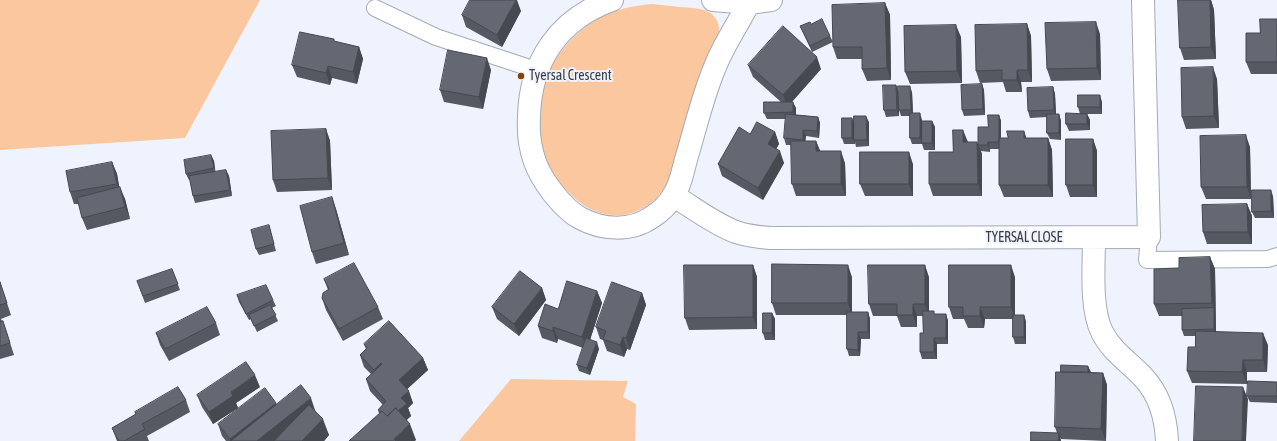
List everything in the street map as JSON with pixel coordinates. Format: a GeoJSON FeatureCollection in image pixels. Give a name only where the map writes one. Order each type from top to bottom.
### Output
{"type":"FeatureCollection","features":[{"type":"Feature","properties":{"kind":"street"},"geometry":{"type":"LineString","coordinates":[[612,0],[592,8],[574,20],[559,34],[546,51],[536,70],[529,107],[529,125],[535,162],[544,180],[556,196],[571,211],[588,222],[603,227],[620,228],[636,225],[651,218],[664,209],[674,196],[680,182],[715,66],[750,3]]}},
{"type":"Feature","properties":{"kind":"street"},"geometry":{"type":"LineString","coordinates":[[713,0],[750,3],[771,0]]}},
{"type":"Feature","properties":{"kind":"street"},"geometry":{"type":"LineString","coordinates":[[1143,0],[1149,237]]}},
{"type":"Feature","properties":{"kind":"street","name":"TYERSAL CLOSE"},"geometry":{"type":"LineString","coordinates":[[674,196],[736,232],[770,238],[1149,237]]}},
{"type":"Feature","properties":{"kind":"street"},"geometry":{"type":"LineString","coordinates":[[1094,238],[1095,309],[1102,331],[1113,350],[1143,378],[1154,393],[1162,410],[1167,441]]}},
{"type":"Feature","properties":{"kind":"lane"},"geometry":{"type":"LineString","coordinates":[[375,8],[436,37],[536,70]]}},
{"type":"Feature","properties":{"kind":"lane"},"geometry":{"type":"LineString","coordinates":[[1149,237],[1147,260],[1268,259],[1277,256]]}},
{"type":"Feature","properties":{"kind":"shaded area"},"geometry":{"type":"Polygon","coordinates":[[[0,0],[260,0],[185,138],[0,150],[0,0]]]}},
{"type":"Feature","properties":{"kind":"shaded area"},"geometry":{"type":"Polygon","coordinates":[[[652,4],[702,9],[713,15],[717,20],[719,35],[671,174],[661,193],[646,206],[632,213],[625,215],[604,214],[590,209],[578,201],[561,185],[552,173],[541,148],[539,124],[541,95],[549,70],[562,50],[578,33],[597,19],[617,10],[652,4]]]}},
{"type":"Feature","properties":{"kind":"shaded area"},"geometry":{"type":"Polygon","coordinates":[[[511,379],[628,381],[623,397],[636,404],[635,441],[459,441],[511,379]]]}},
{"type":"Feature","properties":{"kind":"building"},"geometry":{"type":"Polygon","coordinates":[[[470,0],[516,0],[497,35],[462,15],[470,0]]]}},
{"type":"Feature","properties":{"kind":"building"},"geometry":{"type":"Polygon","coordinates":[[[1178,0],[1210,0],[1211,47],[1180,48],[1178,0]]]}},
{"type":"Feature","properties":{"kind":"building"},"geometry":{"type":"Polygon","coordinates":[[[885,3],[887,68],[862,69],[862,47],[833,47],[832,5],[885,3]]]}},
{"type":"Feature","properties":{"kind":"building"},"geometry":{"type":"Polygon","coordinates":[[[822,19],[830,36],[810,46],[800,26],[810,22],[811,24],[822,19]]]}},
{"type":"Feature","properties":{"kind":"building"},"geometry":{"type":"Polygon","coordinates":[[[1260,19],[1277,19],[1277,62],[1246,62],[1246,33],[1260,33],[1260,19]]]}},
{"type":"Feature","properties":{"kind":"building"},"geometry":{"type":"Polygon","coordinates":[[[1096,22],[1097,68],[1047,69],[1045,23],[1096,22]]]}},
{"type":"Feature","properties":{"kind":"building"},"geometry":{"type":"Polygon","coordinates":[[[1027,24],[1028,70],[1017,70],[1017,80],[1002,80],[1002,70],[976,71],[975,25],[1027,24]]]}},
{"type":"Feature","properties":{"kind":"building"},"geometry":{"type":"Polygon","coordinates":[[[956,25],[957,71],[905,72],[904,26],[956,25]]]}},
{"type":"Feature","properties":{"kind":"building"},"geometry":{"type":"Polygon","coordinates":[[[783,26],[817,57],[783,95],[748,65],[783,26]]]}},
{"type":"Feature","properties":{"kind":"building"},"geometry":{"type":"Polygon","coordinates":[[[300,32],[334,39],[334,41],[359,47],[353,72],[328,66],[326,73],[292,65],[300,32]]]}},
{"type":"Feature","properties":{"kind":"building"},"geometry":{"type":"Polygon","coordinates":[[[448,50],[487,58],[479,97],[440,90],[448,50]]]}},
{"type":"Feature","properties":{"kind":"building"},"geometry":{"type":"Polygon","coordinates":[[[1213,67],[1214,116],[1182,117],[1181,68],[1213,67]]]}},
{"type":"Feature","properties":{"kind":"building"},"geometry":{"type":"Polygon","coordinates":[[[982,84],[983,109],[962,110],[961,85],[982,84]]]}},
{"type":"Feature","properties":{"kind":"building"},"geometry":{"type":"Polygon","coordinates":[[[883,85],[896,85],[897,110],[884,110],[883,85]]]}},
{"type":"Feature","properties":{"kind":"building"},"geometry":{"type":"Polygon","coordinates":[[[898,86],[910,86],[911,110],[899,110],[898,86]]]}},
{"type":"Feature","properties":{"kind":"building"},"geometry":{"type":"Polygon","coordinates":[[[1053,87],[1054,110],[1028,111],[1027,88],[1053,87]]]}},
{"type":"Feature","properties":{"kind":"building"},"geometry":{"type":"Polygon","coordinates":[[[1078,95],[1100,95],[1100,107],[1078,107],[1078,95]]]}},
{"type":"Feature","properties":{"kind":"building"},"geometry":{"type":"Polygon","coordinates":[[[764,102],[793,102],[793,112],[764,113],[764,102]]]}},
{"type":"Feature","properties":{"kind":"building"},"geometry":{"type":"Polygon","coordinates":[[[910,113],[920,113],[920,138],[910,138],[910,113]]]}},
{"type":"Feature","properties":{"kind":"building"},"geometry":{"type":"Polygon","coordinates":[[[1066,113],[1087,114],[1087,124],[1066,124],[1066,113]]]}},
{"type":"Feature","properties":{"kind":"building"},"geometry":{"type":"Polygon","coordinates":[[[786,114],[818,117],[817,131],[803,130],[803,140],[784,138],[786,114]]]}},
{"type":"Feature","properties":{"kind":"building"},"geometry":{"type":"Polygon","coordinates":[[[1047,114],[1059,114],[1059,133],[1047,133],[1047,114]]]}},
{"type":"Feature","properties":{"kind":"building"},"geometry":{"type":"Polygon","coordinates":[[[988,115],[999,115],[999,142],[988,142],[988,145],[978,145],[978,127],[988,127],[988,115]]]}},
{"type":"Feature","properties":{"kind":"building"},"geometry":{"type":"Polygon","coordinates":[[[854,116],[866,116],[867,140],[854,140],[854,116]]]}},
{"type":"Feature","properties":{"kind":"building"},"geometry":{"type":"Polygon","coordinates":[[[842,118],[852,118],[852,138],[842,138],[842,118]]]}},
{"type":"Feature","properties":{"kind":"building"},"geometry":{"type":"Polygon","coordinates":[[[922,121],[932,121],[932,143],[922,143],[922,121]]]}},
{"type":"Feature","properties":{"kind":"building"},"geometry":{"type":"Polygon","coordinates":[[[757,122],[775,132],[768,144],[780,151],[758,188],[718,164],[739,127],[750,134],[757,122]]]}},
{"type":"Feature","properties":{"kind":"building"},"geometry":{"type":"Polygon","coordinates":[[[326,129],[328,178],[273,180],[271,131],[326,129]]]}},
{"type":"Feature","properties":{"kind":"building"},"geometry":{"type":"Polygon","coordinates":[[[953,130],[963,130],[963,142],[977,142],[978,184],[929,184],[929,152],[953,152],[953,130]]]}},
{"type":"Feature","properties":{"kind":"building"},"geometry":{"type":"Polygon","coordinates":[[[1007,131],[1024,131],[1024,138],[1048,138],[1048,185],[999,185],[999,138],[1008,138],[1007,131]]]}},
{"type":"Feature","properties":{"kind":"building"},"geometry":{"type":"Polygon","coordinates":[[[1246,135],[1247,187],[1201,187],[1200,136],[1246,135]]]}},
{"type":"Feature","properties":{"kind":"building"},"geometry":{"type":"Polygon","coordinates":[[[1066,139],[1093,139],[1093,185],[1066,185],[1066,139]]]}},
{"type":"Feature","properties":{"kind":"building"},"geometry":{"type":"Polygon","coordinates":[[[791,141],[816,141],[816,151],[841,151],[841,184],[792,184],[791,141]]]}},
{"type":"Feature","properties":{"kind":"building"},"geometry":{"type":"Polygon","coordinates":[[[860,152],[909,152],[909,184],[860,184],[860,152]]]}},
{"type":"Feature","properties":{"kind":"building"},"geometry":{"type":"Polygon","coordinates":[[[211,155],[214,168],[186,174],[184,160],[211,155]]]}},
{"type":"Feature","properties":{"kind":"building"},"geometry":{"type":"Polygon","coordinates":[[[112,162],[117,184],[70,192],[66,171],[112,162]]]}},
{"type":"Feature","properties":{"kind":"building"},"geometry":{"type":"Polygon","coordinates":[[[226,170],[230,190],[193,196],[189,176],[226,170]]]}},
{"type":"Feature","properties":{"kind":"building"},"geometry":{"type":"Polygon","coordinates":[[[120,187],[125,207],[82,218],[77,198],[120,187]]]}},
{"type":"Feature","properties":{"kind":"building"},"geometry":{"type":"Polygon","coordinates":[[[1252,190],[1271,190],[1271,211],[1252,212],[1252,190]]]}},
{"type":"Feature","properties":{"kind":"building"},"geometry":{"type":"Polygon","coordinates":[[[332,197],[344,243],[312,252],[300,206],[332,197]]]}},
{"type":"Feature","properties":{"kind":"building"},"geometry":{"type":"Polygon","coordinates":[[[1247,204],[1248,232],[1203,232],[1202,205],[1247,204]]]}},
{"type":"Feature","properties":{"kind":"building"},"geometry":{"type":"Polygon","coordinates":[[[269,225],[274,244],[256,249],[251,230],[269,225]]]}},
{"type":"Feature","properties":{"kind":"building"},"geometry":{"type":"Polygon","coordinates":[[[1210,257],[1212,303],[1154,304],[1154,269],[1179,268],[1179,258],[1210,257]]]}},
{"type":"Feature","properties":{"kind":"building"},"geometry":{"type":"Polygon","coordinates":[[[354,263],[378,307],[339,329],[322,298],[323,293],[329,289],[324,279],[354,263]]]}},
{"type":"Feature","properties":{"kind":"building"},"geometry":{"type":"Polygon","coordinates":[[[772,264],[848,265],[848,303],[772,303],[772,264]]]}},
{"type":"Feature","properties":{"kind":"building"},"geometry":{"type":"Polygon","coordinates":[[[684,265],[753,265],[753,317],[685,318],[684,265]]]}},
{"type":"Feature","properties":{"kind":"building"},"geometry":{"type":"Polygon","coordinates":[[[868,265],[925,265],[925,304],[913,304],[913,315],[897,315],[897,304],[869,304],[868,265]]]}},
{"type":"Feature","properties":{"kind":"building"},"geometry":{"type":"Polygon","coordinates":[[[949,265],[1011,265],[1011,307],[980,307],[980,316],[963,316],[963,307],[949,307],[949,265]]]}},
{"type":"Feature","properties":{"kind":"building"},"geometry":{"type":"Polygon","coordinates":[[[172,269],[178,284],[143,296],[137,281],[172,269]]]}},
{"type":"Feature","properties":{"kind":"building"},"geometry":{"type":"Polygon","coordinates":[[[520,271],[542,288],[514,324],[492,307],[520,271]]]}},
{"type":"Feature","properties":{"kind":"building"},"geometry":{"type":"Polygon","coordinates":[[[567,281],[597,291],[582,337],[553,327],[553,331],[538,326],[545,304],[558,309],[567,281]]]}},
{"type":"Feature","properties":{"kind":"building"},"geometry":{"type":"Polygon","coordinates":[[[0,282],[7,303],[0,305],[0,282]]]}},
{"type":"Feature","properties":{"kind":"building"},"geometry":{"type":"Polygon","coordinates":[[[612,282],[642,293],[626,338],[623,337],[620,345],[603,339],[606,331],[596,327],[612,282]]]}},
{"type":"Feature","properties":{"kind":"building"},"geometry":{"type":"Polygon","coordinates":[[[266,285],[273,300],[246,314],[237,295],[266,285]]]}},
{"type":"Feature","properties":{"kind":"building"},"geometry":{"type":"Polygon","coordinates":[[[270,305],[276,315],[254,326],[249,315],[270,305]]]}},
{"type":"Feature","properties":{"kind":"building"},"geometry":{"type":"Polygon","coordinates":[[[207,307],[216,323],[165,349],[156,333],[207,307]]]}},
{"type":"Feature","properties":{"kind":"building"},"geometry":{"type":"Polygon","coordinates":[[[1214,308],[1214,329],[1182,330],[1182,309],[1214,308]]]}},
{"type":"Feature","properties":{"kind":"building"},"geometry":{"type":"Polygon","coordinates":[[[923,311],[934,311],[934,314],[946,314],[946,338],[934,338],[934,352],[920,352],[920,333],[923,333],[923,311]]]}},
{"type":"Feature","properties":{"kind":"building"},"geometry":{"type":"Polygon","coordinates":[[[847,312],[868,312],[868,332],[858,332],[858,350],[847,349],[847,312]]]}},
{"type":"Feature","properties":{"kind":"building"},"geometry":{"type":"Polygon","coordinates":[[[763,313],[772,313],[772,333],[763,333],[763,313]]]}},
{"type":"Feature","properties":{"kind":"building"},"geometry":{"type":"Polygon","coordinates":[[[1013,315],[1024,315],[1024,337],[1013,337],[1013,315]]]}},
{"type":"Feature","properties":{"kind":"building"},"geometry":{"type":"Polygon","coordinates":[[[3,321],[10,343],[0,346],[0,322],[3,321]]]}},
{"type":"Feature","properties":{"kind":"building"},"geometry":{"type":"Polygon","coordinates":[[[389,321],[423,358],[399,380],[409,391],[401,398],[407,404],[398,411],[396,408],[387,416],[382,411],[380,412],[378,410],[386,401],[366,379],[382,364],[381,363],[374,370],[360,355],[367,348],[364,344],[389,321]]]}},
{"type":"Feature","properties":{"kind":"building"},"geometry":{"type":"Polygon","coordinates":[[[1196,331],[1263,333],[1263,360],[1243,360],[1242,372],[1187,371],[1188,347],[1195,347],[1196,331]]]}},
{"type":"Feature","properties":{"kind":"building"},"geometry":{"type":"Polygon","coordinates":[[[586,338],[597,342],[587,368],[577,365],[586,338]]]}},
{"type":"Feature","properties":{"kind":"building"},"geometry":{"type":"Polygon","coordinates":[[[246,362],[255,375],[231,392],[233,396],[209,412],[197,395],[246,362]]]}},
{"type":"Feature","properties":{"kind":"building"},"geometry":{"type":"Polygon","coordinates":[[[1061,365],[1088,366],[1088,372],[1061,372],[1061,365]]]}},
{"type":"Feature","properties":{"kind":"building"},"geometry":{"type":"Polygon","coordinates":[[[1056,372],[1103,373],[1101,429],[1055,427],[1056,372]]]}},
{"type":"Feature","properties":{"kind":"building"},"geometry":{"type":"Polygon","coordinates":[[[1248,381],[1277,382],[1277,396],[1247,396],[1248,381]]]}},
{"type":"Feature","properties":{"kind":"building"},"geometry":{"type":"Polygon","coordinates":[[[301,385],[311,398],[257,441],[231,441],[301,385]]]}},
{"type":"Feature","properties":{"kind":"building"},"geometry":{"type":"Polygon","coordinates":[[[1196,386],[1243,387],[1242,441],[1194,441],[1196,386]]]}},
{"type":"Feature","properties":{"kind":"building"},"geometry":{"type":"Polygon","coordinates":[[[178,387],[186,400],[142,424],[145,429],[124,441],[119,441],[112,428],[136,414],[135,412],[178,387]]]}},
{"type":"Feature","properties":{"kind":"building"},"geometry":{"type":"Polygon","coordinates":[[[265,388],[276,403],[230,439],[218,424],[265,388]]]}},
{"type":"Feature","properties":{"kind":"building"},"geometry":{"type":"Polygon","coordinates":[[[309,405],[323,419],[302,441],[274,441],[309,405]]]}},
{"type":"Feature","properties":{"kind":"building"},"geometry":{"type":"Polygon","coordinates":[[[396,408],[410,424],[394,439],[396,441],[349,441],[382,411],[387,416],[396,408]]]}},
{"type":"Feature","properties":{"kind":"building"},"geometry":{"type":"Polygon","coordinates":[[[1031,432],[1059,433],[1058,441],[1031,441],[1031,432]]]}},
{"type":"Feature","properties":{"kind":"place","name":"Tyersal Crescent"},"geometry":{"type":"Point","coordinates":[521,76]}}]}
